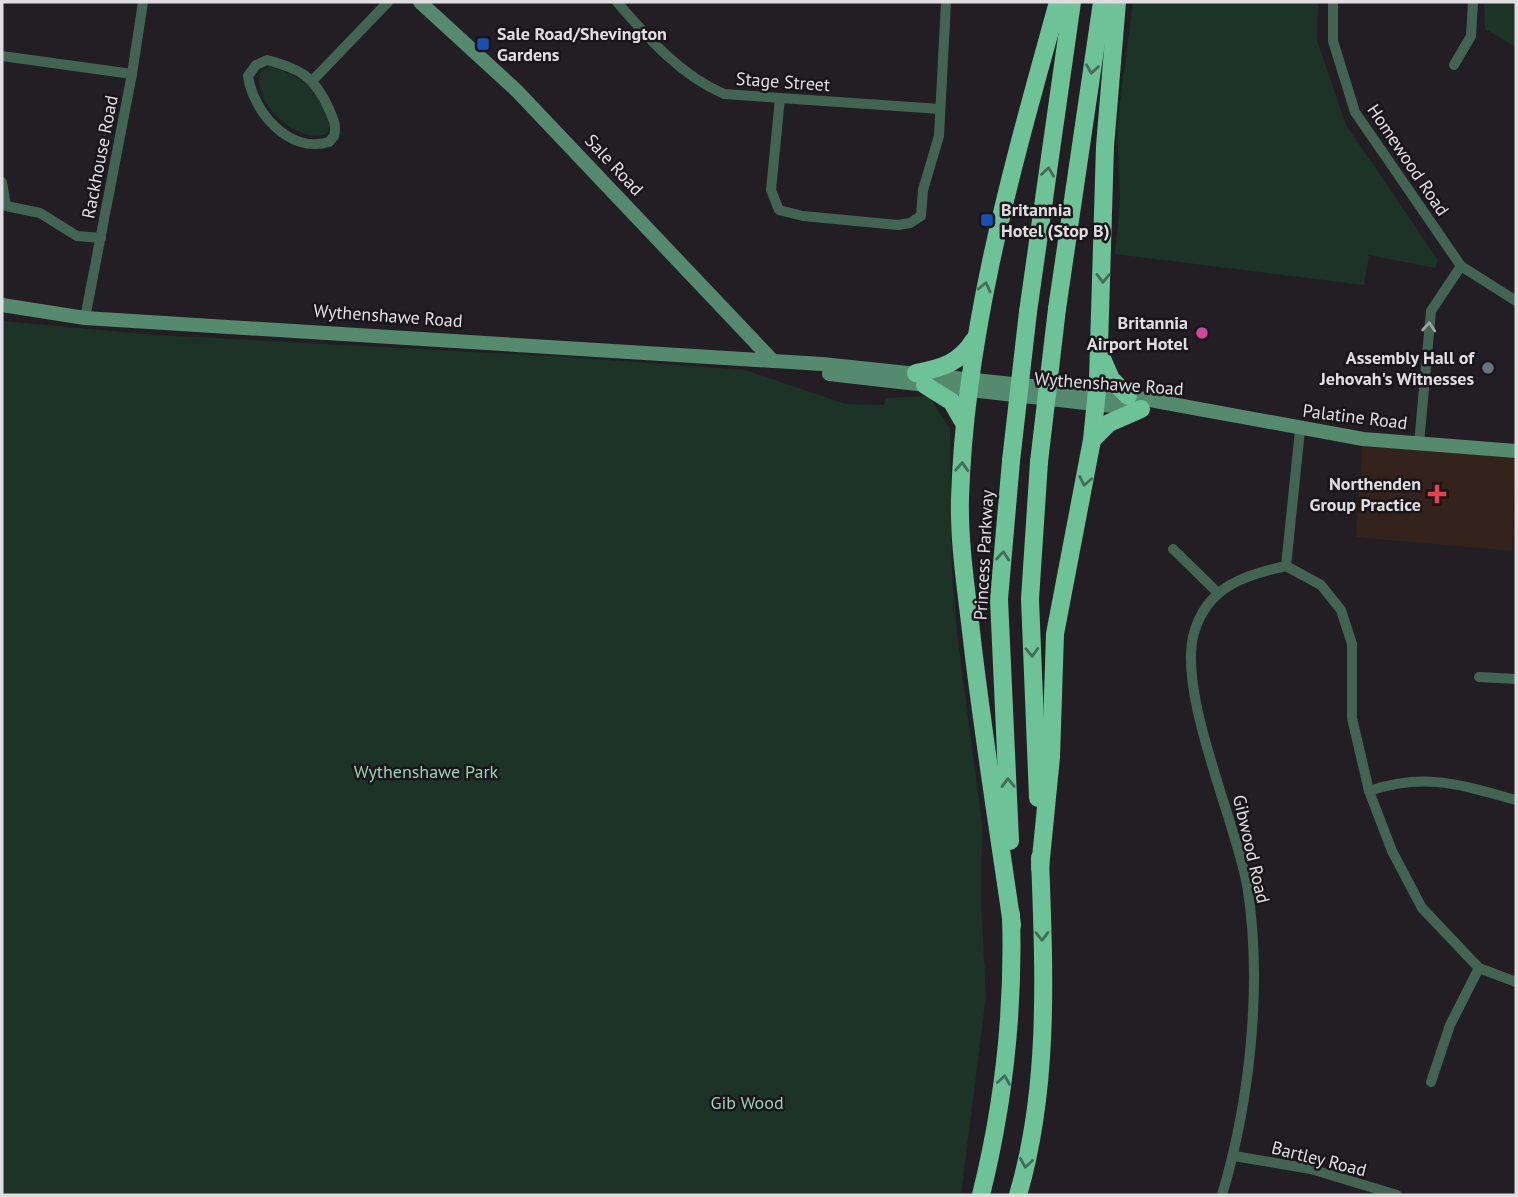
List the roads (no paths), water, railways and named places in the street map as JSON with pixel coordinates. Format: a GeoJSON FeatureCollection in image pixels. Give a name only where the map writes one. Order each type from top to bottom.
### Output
{"type":"FeatureCollection","features":[{"type":"Feature","properties":{"kind":"highway"},"geometry":{"type":"LineString","coordinates":[[1012,925],[961,540],[964,423],[986,281],[1058,2]]}},
{"type":"Feature","properties":{"kind":"highway","name":"Princess Parkway"},"geometry":{"type":"LineString","coordinates":[[981,1195],[993,1146],[1007,1061],[1012,925],[999,600],[1028,312],[1073,2]]}},
{"type":"Feature","properties":{"kind":"highway"},"geometry":{"type":"LineString","coordinates":[[1018,1195],[1024,1175],[1041,1062],[1043,986],[1030,599],[1039,462],[1057,309],[1102,2]]}},
{"type":"Feature","properties":{"kind":"highway"},"geometry":{"type":"LineString","coordinates":[[1040,868],[1051,757],[1055,634],[1092,440],[1096,399],[1100,353],[1105,146],[1117,2]]}},
{"type":"Feature","properties":{"kind":"highway"},"geometry":{"type":"LineString","coordinates":[[964,423],[952,402],[921,379],[961,358],[976,336]]}},
{"type":"Feature","properties":{"kind":"highway"},"geometry":{"type":"LineString","coordinates":[[1100,353],[1111,379],[1128,396]]}},
{"type":"Feature","properties":{"kind":"highway"},"geometry":{"type":"LineString","coordinates":[[1092,440],[1108,423],[1124,414],[1142,409]]}},
{"type":"Feature","properties":{"kind":"main road","name":"Sale Road"},"geometry":{"type":"LineString","coordinates":[[420,2],[517,91],[773,361]]}},
{"type":"Feature","properties":{"kind":"main road","name":"Wythenshawe Road"},"geometry":{"type":"LineString","coordinates":[[2,305],[85,318],[773,361],[1096,399],[1142,409],[1191,410]]}},
{"type":"Feature","properties":{"kind":"main road","name":"Wythenshawe Road"},"geometry":{"type":"LineString","coordinates":[[1096,399],[1128,396],[1191,410]]}},
{"type":"Feature","properties":{"kind":"main road","name":"Palatine Road"},"geometry":{"type":"LineString","coordinates":[[1191,410],[1300,430],[1419,444],[1516,451]]}},
{"type":"Feature","properties":{"kind":"street","name":"Rackhouse Road"},"geometry":{"type":"LineString","coordinates":[[85,318],[132,74],[143,2]]}},
{"type":"Feature","properties":{"kind":"street"},"geometry":{"type":"LineString","coordinates":[[313,80],[388,2]]}},
{"type":"Feature","properties":{"kind":"street","name":"Stage Street"},"geometry":{"type":"LineString","coordinates":[[617,2],[663,52],[703,85],[724,94],[940,108]]}},
{"type":"Feature","properties":{"kind":"street"},"geometry":{"type":"LineString","coordinates":[[780,98],[771,190],[779,210],[803,216],[898,225],[910,223],[921,216],[923,190],[939,136],[946,2]]}},
{"type":"Feature","properties":{"kind":"street","name":"Homewood Road"},"geometry":{"type":"LineString","coordinates":[[1333,2],[1333,41],[1354,112],[1461,266],[1516,301]]}},
{"type":"Feature","properties":{"kind":"street"},"geometry":{"type":"LineString","coordinates":[[1454,65],[1471,36],[1474,2]]}},
{"type":"Feature","properties":{"kind":"street"},"geometry":{"type":"LineString","coordinates":[[2,56],[132,74]]}},
{"type":"Feature","properties":{"kind":"street"},"geometry":{"type":"LineString","coordinates":[[267,61],[293,68],[313,80],[321,89],[336,130],[329,142],[323,144],[306,143],[274,125],[260,112],[250,93],[248,76],[256,65],[267,61]]}},
{"type":"Feature","properties":{"kind":"street"},"geometry":{"type":"LineString","coordinates":[[2,182],[6,206],[40,213],[77,236],[101,238]]}},
{"type":"Feature","properties":{"kind":"street"},"geometry":{"type":"LineString","coordinates":[[1419,444],[1431,311],[1461,266]]}},
{"type":"Feature","properties":{"kind":"street"},"geometry":{"type":"LineString","coordinates":[[1300,430],[1286,566],[1321,585],[1341,610],[1352,644],[1352,718],[1369,791],[1392,851],[1422,908],[1479,968],[1516,982]]}},
{"type":"Feature","properties":{"kind":"street"},"geometry":{"type":"LineString","coordinates":[[1174,549],[1217,592]]}},
{"type":"Feature","properties":{"kind":"street","name":"Gibwood Road"},"geometry":{"type":"LineString","coordinates":[[1223,1195],[1234,1156],[1254,993],[1251,918],[1240,857],[1195,697],[1191,656],[1194,634],[1202,613],[1217,592],[1247,574],[1286,566]]}},
{"type":"Feature","properties":{"kind":"street"},"geometry":{"type":"LineString","coordinates":[[1479,677],[1516,679]]}},
{"type":"Feature","properties":{"kind":"street"},"geometry":{"type":"LineString","coordinates":[[1369,791],[1396,782],[1439,780],[1516,800]]}},
{"type":"Feature","properties":{"kind":"street"},"geometry":{"type":"LineString","coordinates":[[1431,1082],[1450,1025],[1479,968]]}},
{"type":"Feature","properties":{"kind":"street","name":"Bartley Road"},"geometry":{"type":"LineString","coordinates":[[1234,1156],[1311,1169],[1396,1195]]}},
{"type":"Feature","properties":{"kind":"place","name":"Sale Road/Shevington Gardens"},"geometry":{"type":"Point","coordinates":[483,44]}},
{"type":"Feature","properties":{"kind":"place","name":"Britannia Hotel (Stop B)"},"geometry":{"type":"Point","coordinates":[987,220]}},
{"type":"Feature","properties":{"kind":"place","name":"Britannia Airport Hotel"},"geometry":{"type":"Point","coordinates":[1202,333]}},
{"type":"Feature","properties":{"kind":"place","name":"Assembly Hall of Jehovah's Witnesses"},"geometry":{"type":"Point","coordinates":[1488,368]}},
{"type":"Feature","properties":{"kind":"place","name":"Northenden Group Practice"},"geometry":{"type":"Point","coordinates":[1437,494]}},
{"type":"Feature","properties":{"kind":"park label","name":"Wythenshawe Park"},"geometry":{"type":"Point","coordinates":[426,772]}},
{"type":"Feature","properties":{"kind":"park label","name":"Gib Wood"},"geometry":{"type":"Point","coordinates":[747,1103]}}]}
